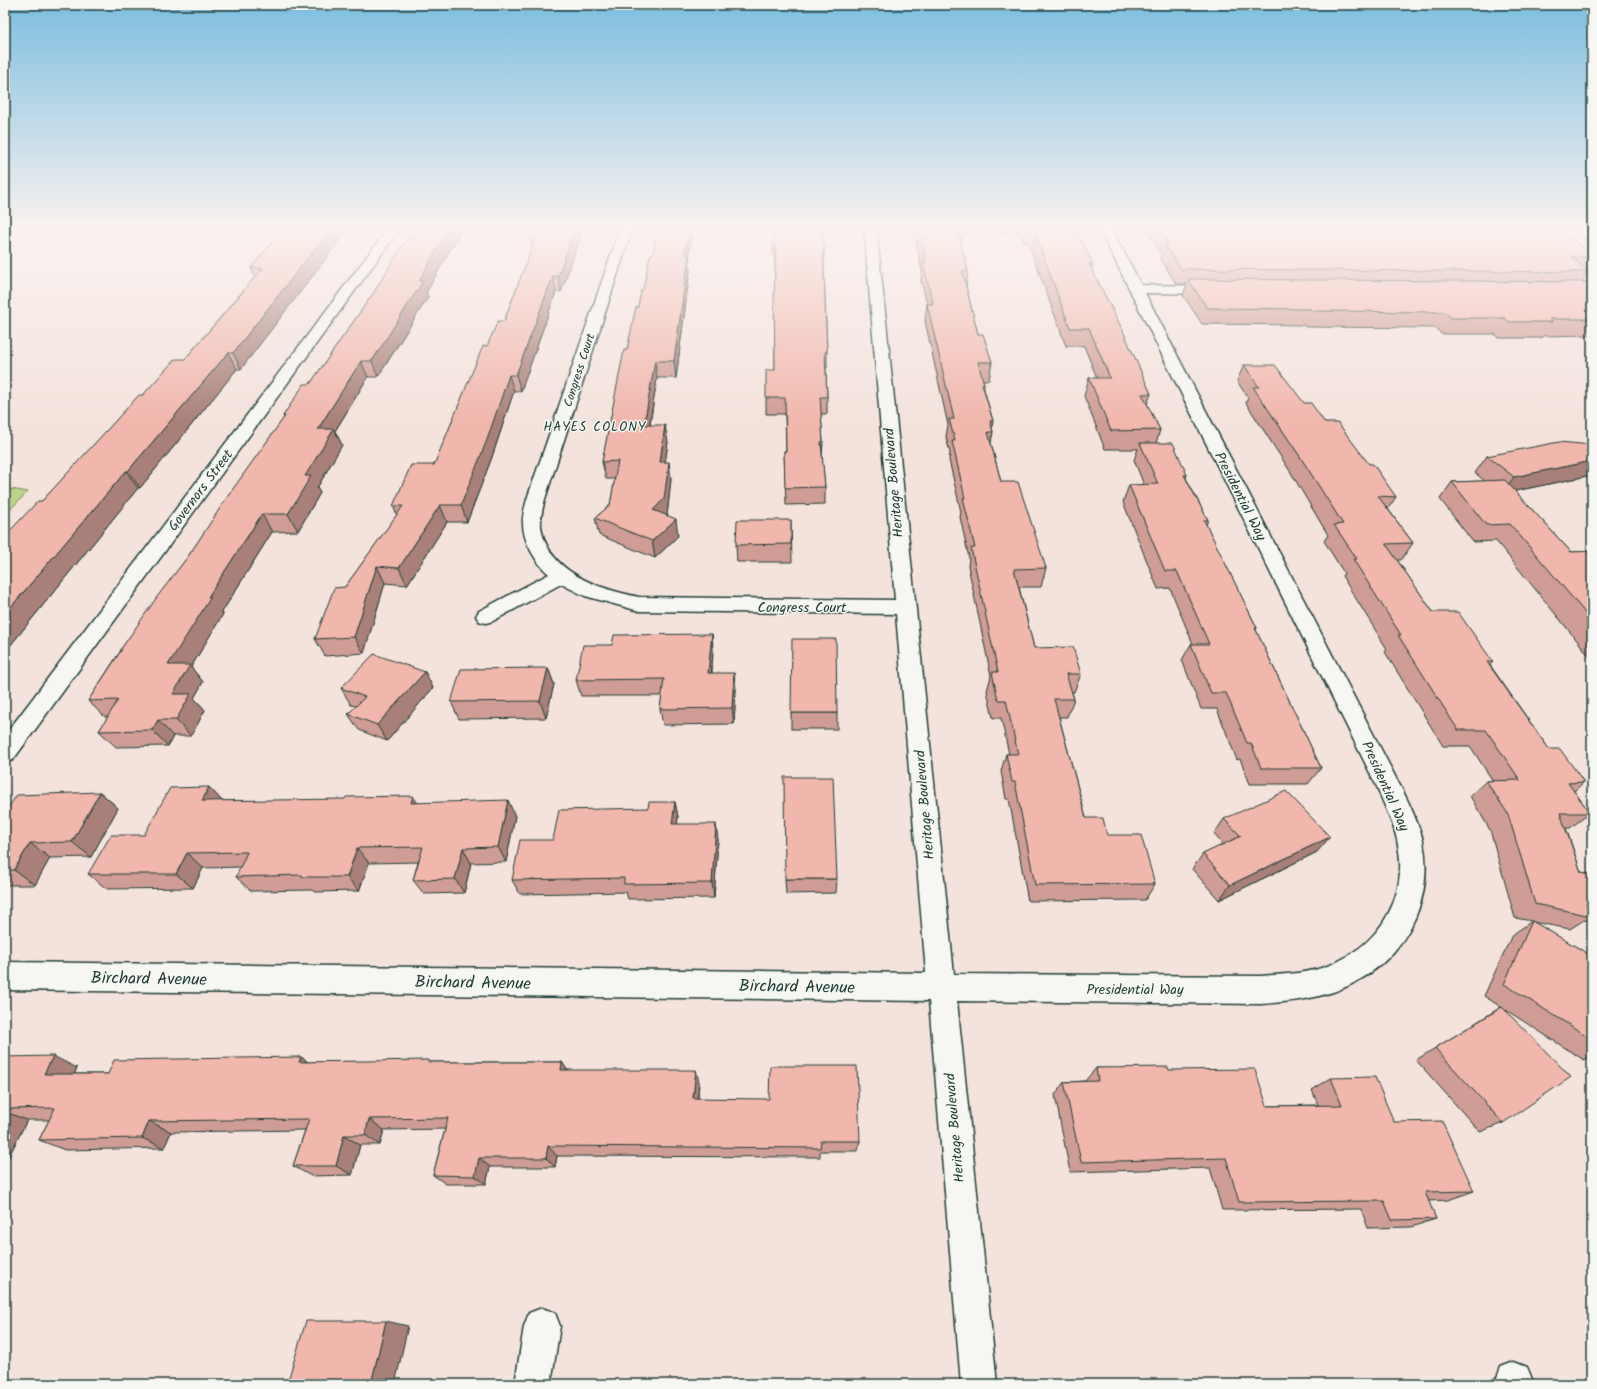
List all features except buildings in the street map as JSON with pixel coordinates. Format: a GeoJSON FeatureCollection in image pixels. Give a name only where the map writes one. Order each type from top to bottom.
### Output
{"type":"FeatureCollection","features":[{"type":"Feature","properties":{"kind":"street","name":"Governors Street"},"geometry":{"type":"LineString","coordinates":[[5,753],[348,291]]}},
{"type":"Feature","properties":{"kind":"street","name":"Congress Court"},"geometry":{"type":"LineString","coordinates":[[605,291],[536,499],[532,529],[538,546],[548,562],[562,575],[585,590],[608,598],[639,604],[905,607]]}},
{"type":"Feature","properties":{"kind":"street","name":"Heritage Boulevard"},"geometry":{"type":"LineString","coordinates":[[876,291],[979,1384]]}},
{"type":"Feature","properties":{"kind":"street","name":"Presidential Way"},"geometry":{"type":"LineString","coordinates":[[941,988],[1262,990],[1304,986],[1333,978],[1361,964],[1388,941],[1406,909],[1412,886],[1412,858],[1410,840],[1390,789],[1137,291]]}},
{"type":"Feature","properties":{"kind":"street"},"geometry":{"type":"LineString","coordinates":[[486,616],[562,575]]}},
{"type":"Feature","properties":{"kind":"street","name":"Birchard Avenue"},"geometry":{"type":"LineString","coordinates":[[5,976],[941,988]]}},
{"type":"Feature","properties":{"kind":"street"},"geometry":{"type":"LineString","coordinates":[[532,1384],[542,1326]]}},
{"type":"Feature","properties":{"kind":"green space"},"geometry":{"type":"Polygon","coordinates":[[[5,488],[28,492],[5,514],[5,488]]]}},
{"type":"Feature","properties":{"kind":"district","name":"HAYES COLONY"},"geometry":{"type":"Point","coordinates":[595,426]}}]}
